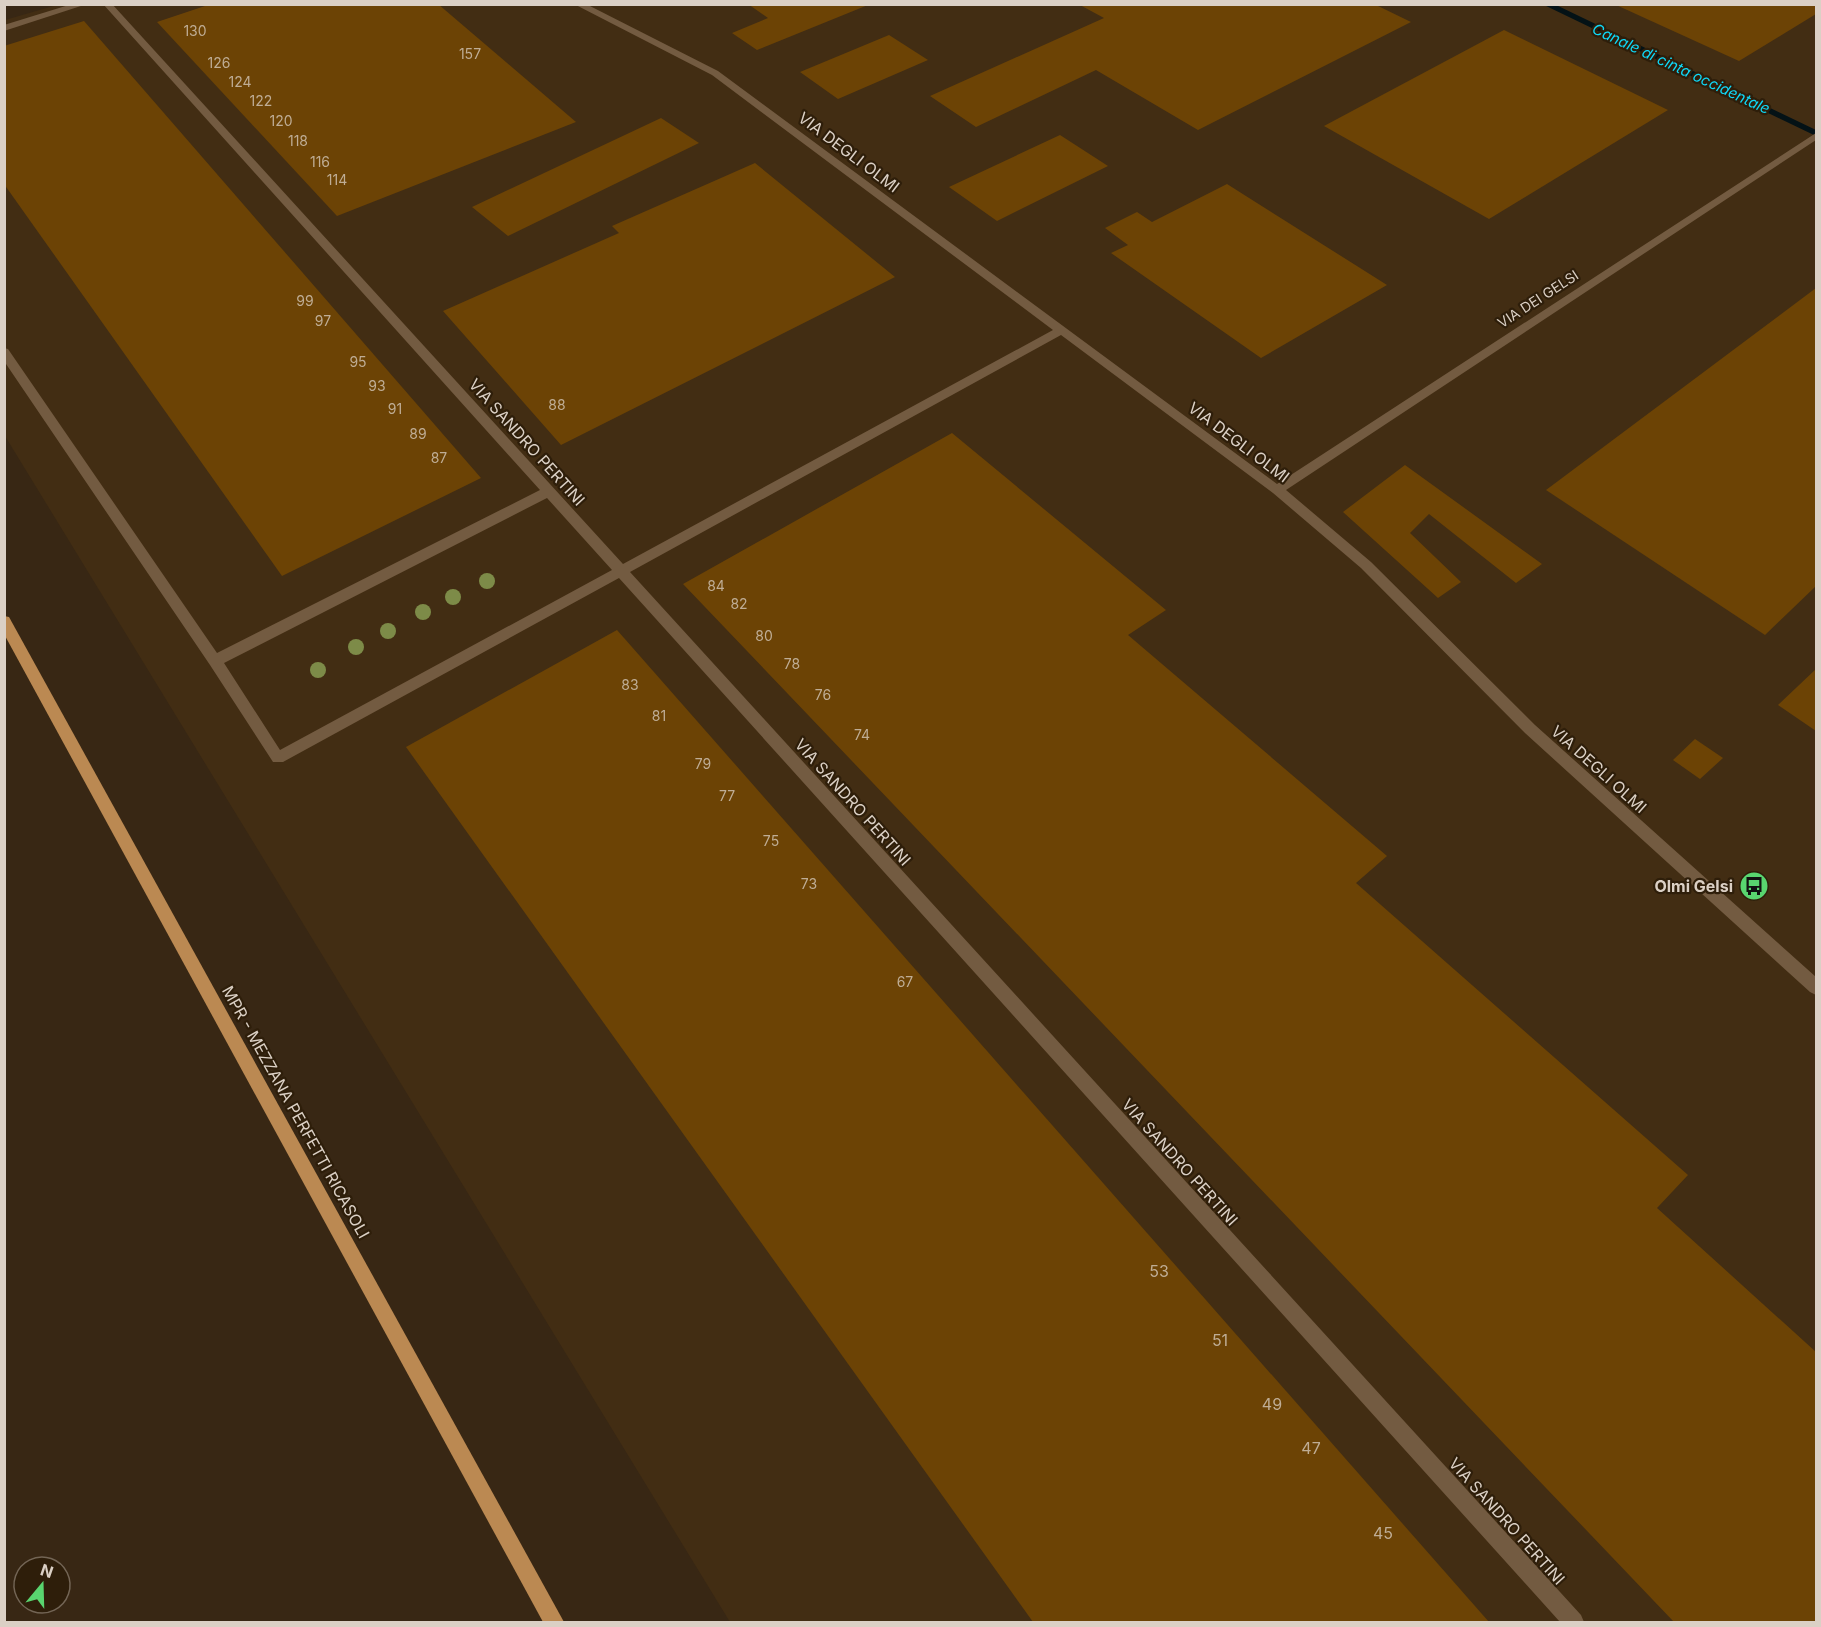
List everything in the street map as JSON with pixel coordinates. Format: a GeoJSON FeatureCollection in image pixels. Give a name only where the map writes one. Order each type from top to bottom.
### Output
{"type":"FeatureCollection","features":[{"type":"Feature","properties":{"kind":"main road","name":"MPR - MEZZANA PERFETTI RICASOLI"},"geometry":{"type":"LineString","coordinates":[[4,621],[554,1623]]}},
{"type":"Feature","properties":{"kind":"street"},"geometry":{"type":"LineString","coordinates":[[4,28],[83,4]]}},
{"type":"Feature","properties":{"kind":"street","name":"VIA SANDRO PERTINI"},"geometry":{"type":"LineString","coordinates":[[107,4],[1574,1623]]}},
{"type":"Feature","properties":{"kind":"street","name":"VIA DEGLI OLMI"},"geometry":{"type":"LineString","coordinates":[[578,4],[626,26],[714,73],[1277,490],[1366,565],[1530,729],[1816,987]]}},
{"type":"Feature","properties":{"kind":"street","name":"VIA DEI GELSI"},"geometry":{"type":"LineString","coordinates":[[1277,490],[1816,136]]}},
{"type":"Feature","properties":{"kind":"street"},"geometry":{"type":"LineString","coordinates":[[4,352],[215,661],[278,758],[1061,330]]}},
{"type":"Feature","properties":{"kind":"street"},"geometry":{"type":"LineString","coordinates":[[215,661],[548,492]]}},
{"type":"Feature","properties":{"kind":"shaded area"},"geometry":{"type":"Polygon","coordinates":[[[57,5],[1816,5],[1816,1622],[730,1622],[5,436],[5,20],[57,5]]]}},
{"type":"Feature","properties":{"kind":"building"},"geometry":{"type":"Polygon","coordinates":[[[211,4],[438,4],[576,122],[337,216],[157,22],[211,4]]]}},
{"type":"Feature","properties":{"kind":"building"},"geometry":{"type":"Polygon","coordinates":[[[748,4],[868,5],[757,50],[732,33],[768,18],[748,4]]]}},
{"type":"Feature","properties":{"kind":"building"},"geometry":{"type":"Polygon","coordinates":[[[1614,4],[1816,4],[1816,14],[1739,61],[1614,4]]]}},
{"type":"Feature","properties":{"kind":"building"},"geometry":{"type":"Polygon","coordinates":[[[1080,5],[1376,5],[1411,22],[1198,130],[1096,70],[976,127],[930,96],[1104,18],[1080,5]]]}},
{"type":"Feature","properties":{"kind":"building"},"geometry":{"type":"Polygon","coordinates":[[[84,21],[481,478],[282,576],[4,184],[4,46],[84,21]]]}},
{"type":"Feature","properties":{"kind":"building"},"geometry":{"type":"Polygon","coordinates":[[[1504,30],[1668,110],[1489,219],[1324,126],[1504,30]]]}},
{"type":"Feature","properties":{"kind":"building"},"geometry":{"type":"Polygon","coordinates":[[[889,35],[928,60],[838,99],[800,72],[889,35]]]}},
{"type":"Feature","properties":{"kind":"building"},"geometry":{"type":"Polygon","coordinates":[[[661,118],[699,143],[508,236],[472,207],[661,118]]]}},
{"type":"Feature","properties":{"kind":"building"},"geometry":{"type":"Polygon","coordinates":[[[1060,135],[1108,166],[997,221],[949,187],[1060,135]]]}},
{"type":"Feature","properties":{"kind":"building"},"geometry":{"type":"Polygon","coordinates":[[[755,163],[895,277],[561,445],[443,311],[619,233],[612,226],[755,163]]]}},
{"type":"Feature","properties":{"kind":"building"},"geometry":{"type":"Polygon","coordinates":[[[1227,184],[1387,285],[1261,358],[1111,253],[1128,245],[1105,228],[1137,212],[1152,222],[1227,184]]]}},
{"type":"Feature","properties":{"kind":"building"},"geometry":{"type":"Polygon","coordinates":[[[1816,288],[1816,586],[1765,635],[1546,490],[1816,288]]]}},
{"type":"Feature","properties":{"kind":"building"},"geometry":{"type":"Polygon","coordinates":[[[952,433],[1166,610],[1128,635],[1387,856],[1356,883],[1688,1175],[1657,1208],[1816,1352],[1816,1622],[1674,1622],[683,584],[952,433]]]}},
{"type":"Feature","properties":{"kind":"building"},"geometry":{"type":"Polygon","coordinates":[[[1405,465],[1542,564],[1516,583],[1429,514],[1410,533],[1461,582],[1438,598],[1343,512],[1405,465]]]}},
{"type":"Feature","properties":{"kind":"building"},"geometry":{"type":"Polygon","coordinates":[[[617,630],[1489,1622],[1033,1622],[406,747],[617,630]]]}},
{"type":"Feature","properties":{"kind":"building"},"geometry":{"type":"Polygon","coordinates":[[[1816,669],[1816,731],[1778,705],[1816,669]]]}},
{"type":"Feature","properties":{"kind":"building"},"geometry":{"type":"Polygon","coordinates":[[[1695,739],[1723,758],[1700,779],[1673,760],[1695,739]]]}},
{"type":"Feature","properties":{"kind":"waterway","name":"Canale di cinta occidentale"},"geometry":{"type":"LineString","coordinates":[[1546,4],[1816,133]]}},
{"type":"Feature","properties":{"kind":"place","name":"Olmi Gelsi"},"geometry":{"type":"Point","coordinates":[1754,886]}}]}
